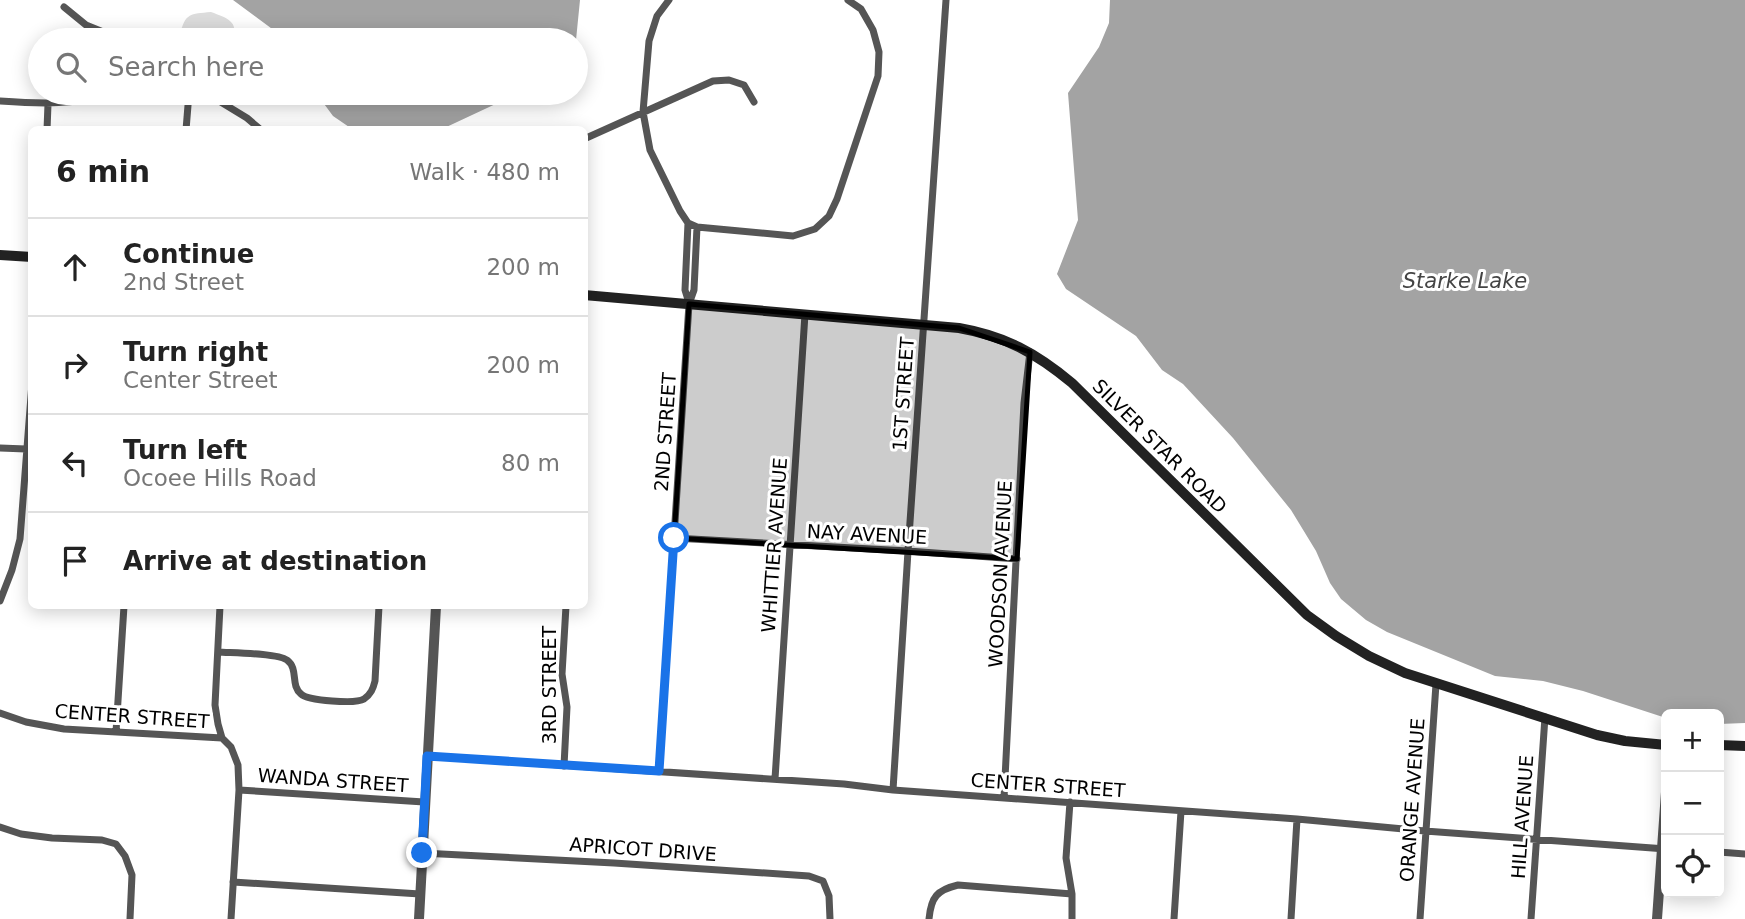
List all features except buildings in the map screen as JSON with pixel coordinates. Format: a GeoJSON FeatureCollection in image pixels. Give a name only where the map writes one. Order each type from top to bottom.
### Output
{"type":"FeatureCollection","features":[{"type":"Feature","properties":{"kind":"main road"},"geometry":{"type":"LineString","coordinates":[[0,255],[28,257]]}},
{"type":"Feature","properties":{"kind":"main road","name":"SILVER STAR ROAD"},"geometry":{"type":"LineString","coordinates":[[588,295],[980,331],[1013,343],[1045,362],[1072,383],[1307,615],[1368,656],[1436,684],[1597,735],[1661,745]]}},
{"type":"Feature","properties":{"kind":"main road"},"geometry":{"type":"LineString","coordinates":[[1724,746],[1745,746]]}},
{"type":"Feature","properties":{"kind":"street"},"geometry":{"type":"LineString","coordinates":[[669,0],[656,16],[649,41],[643,112],[650,150],[680,211],[688,223],[697,227],[793,236],[815,229],[829,216],[878,76],[878,52],[873,30],[861,9],[848,0]]}},
{"type":"Feature","properties":{"kind":"street","name":"1ST STREET"},"geometry":{"type":"LineString","coordinates":[[893,790],[946,0]]}},
{"type":"Feature","properties":{"kind":"street"},"geometry":{"type":"LineString","coordinates":[[64,7],[93,28]]}},
{"type":"Feature","properties":{"kind":"street"},"geometry":{"type":"LineString","coordinates":[[588,137],[713,81],[729,80],[744,85],[754,102]]}},
{"type":"Feature","properties":{"kind":"street"},"geometry":{"type":"LineString","coordinates":[[0,101],[28,103]]}},
{"type":"Feature","properties":{"kind":"street"},"geometry":{"type":"LineString","coordinates":[[47,126],[48,105]]}},
{"type":"Feature","properties":{"kind":"street"},"geometry":{"type":"LineString","coordinates":[[186,126],[188,105]]}},
{"type":"Feature","properties":{"kind":"street"},"geometry":{"type":"LineString","coordinates":[[226,105],[256,126]]}},
{"type":"Feature","properties":{"kind":"street"},"geometry":{"type":"LineString","coordinates":[[688,223],[685,290],[689,304]]}},
{"type":"Feature","properties":{"kind":"street"},"geometry":{"type":"LineString","coordinates":[[689,304],[694,290],[697,227]]}},
{"type":"Feature","properties":{"kind":"street","name":"2ND STREET"},"geometry":{"type":"LineString","coordinates":[[659,771],[689,304]]}},
{"type":"Feature","properties":{"kind":"street","name":"WHITTIER AVENUE"},"geometry":{"type":"LineString","coordinates":[[775,779],[804,314]]}},
{"type":"Feature","properties":{"kind":"street","name":"WOODSON AVENUE"},"geometry":{"type":"LineString","coordinates":[[1004,798],[1024,403],[1030,352]]}},
{"type":"Feature","properties":{"kind":"street"},"geometry":{"type":"LineString","coordinates":[[0,601],[20,538],[28,427]]}},
{"type":"Feature","properties":{"kind":"street"},"geometry":{"type":"LineString","coordinates":[[0,447],[26,449]]}},
{"type":"Feature","properties":{"kind":"street","name":"NAY AVENUE"},"geometry":{"type":"LineString","coordinates":[[674,538],[1017,559]]}},
{"type":"Feature","properties":{"kind":"street"},"geometry":{"type":"LineString","coordinates":[[116,732],[124,609]]}},
{"type":"Feature","properties":{"kind":"street"},"geometry":{"type":"LineString","coordinates":[[220,609],[215,705],[222,737],[234,752],[238,765],[239,790],[231,919]]}},
{"type":"Feature","properties":{"kind":"street"},"geometry":{"type":"LineString","coordinates":[[218,652],[277,656],[287,660],[295,670],[295,684],[300,694],[310,699],[362,700],[372,691],[374,681],[379,609]]}},
{"type":"Feature","properties":{"kind":"street"},"geometry":{"type":"LineString","coordinates":[[419,919],[436,609]]}},
{"type":"Feature","properties":{"kind":"street","name":"3RD STREET"},"geometry":{"type":"LineString","coordinates":[[564,765],[567,707],[562,674],[566,609]]}},
{"type":"Feature","properties":{"kind":"street","name":"ORANGE AVENUE"},"geometry":{"type":"LineString","coordinates":[[1420,919],[1436,684]]}},
{"type":"Feature","properties":{"kind":"street","name":"CENTER STREET"},"geometry":{"type":"LineString","coordinates":[[0,713],[26,722],[64,729],[222,737]]}},
{"type":"Feature","properties":{"kind":"street","name":"HILL AVENUE"},"geometry":{"type":"LineString","coordinates":[[1531,919],[1545,717]]}},
{"type":"Feature","properties":{"kind":"street","name":"CENTER STREET"},"geometry":{"type":"LineString","coordinates":[[427,756],[775,779],[1661,849]]}},
{"type":"Feature","properties":{"kind":"street","name":"WANDA STREET"},"geometry":{"type":"LineString","coordinates":[[239,790],[424,802]]}},
{"type":"Feature","properties":{"kind":"street"},"geometry":{"type":"LineString","coordinates":[[1070,803],[1066,858],[1072,894],[1072,919]]}},
{"type":"Feature","properties":{"kind":"street"},"geometry":{"type":"LineString","coordinates":[[1174,919],[1181,811]]}},
{"type":"Feature","properties":{"kind":"street"},"geometry":{"type":"LineString","coordinates":[[1290,919],[1297,819]]}},
{"type":"Feature","properties":{"kind":"street"},"geometry":{"type":"LineString","coordinates":[[0,827],[21,834],[102,840],[116,844],[125,856],[132,875],[130,919]]}},
{"type":"Feature","properties":{"kind":"street"},"geometry":{"type":"LineString","coordinates":[[1724,852],[1745,854]]}},
{"type":"Feature","properties":{"kind":"street","name":"APRICOT DRIVE"},"geometry":{"type":"LineString","coordinates":[[422,853],[809,876],[822,881],[829,896],[830,919]]}},
{"type":"Feature","properties":{"kind":"street"},"geometry":{"type":"LineString","coordinates":[[1657,919],[1661,879]]}},
{"type":"Feature","properties":{"kind":"street"},"geometry":{"type":"LineString","coordinates":[[233,882],[421,894]]}},
{"type":"Feature","properties":{"kind":"street"},"geometry":{"type":"LineString","coordinates":[[929,919],[935,897],[943,889],[958,885],[1072,894]]}},
{"type":"Feature","properties":{"kind":"highlighted area"},"geometry":{"type":"Polygon","coordinates":[[[689,304],[959,328],[1030,352],[1017,559],[674,538],[689,304]]]}},
{"type":"Feature","properties":{"kind":"shaded area"},"geometry":{"type":"Polygon","coordinates":[[[211,12],[227,18],[234,28],[182,28],[186,19],[193,14],[211,12]]]}},
{"type":"Feature","properties":{"kind":"water"},"geometry":{"type":"Polygon","coordinates":[[[233,0],[580,0],[577,28],[271,28],[233,0]]]}},
{"type":"Feature","properties":{"kind":"water","name":"Starke Lake"},"geometry":{"type":"Polygon","coordinates":[[[1110,0],[1745,0],[1745,723],[1724,724],[1724,709],[1661,709],[1661,716],[1543,681],[1495,676],[1387,632],[1366,620],[1341,599],[1291,510],[1233,438],[1183,384],[1162,370],[1136,336],[1066,289],[1057,274],[1078,220],[1068,93],[1099,47],[1109,23],[1110,0]]]}},
{"type":"Feature","properties":{"kind":"water"},"geometry":{"type":"Polygon","coordinates":[[[325,105],[493,105],[449,126],[348,126],[333,116],[325,105]]]}},
{"type":"Feature","properties":{"kind":"route"},"geometry":{"type":"LineString","coordinates":[[422,853],[427,756],[659,771],[674,538]]}}]}
